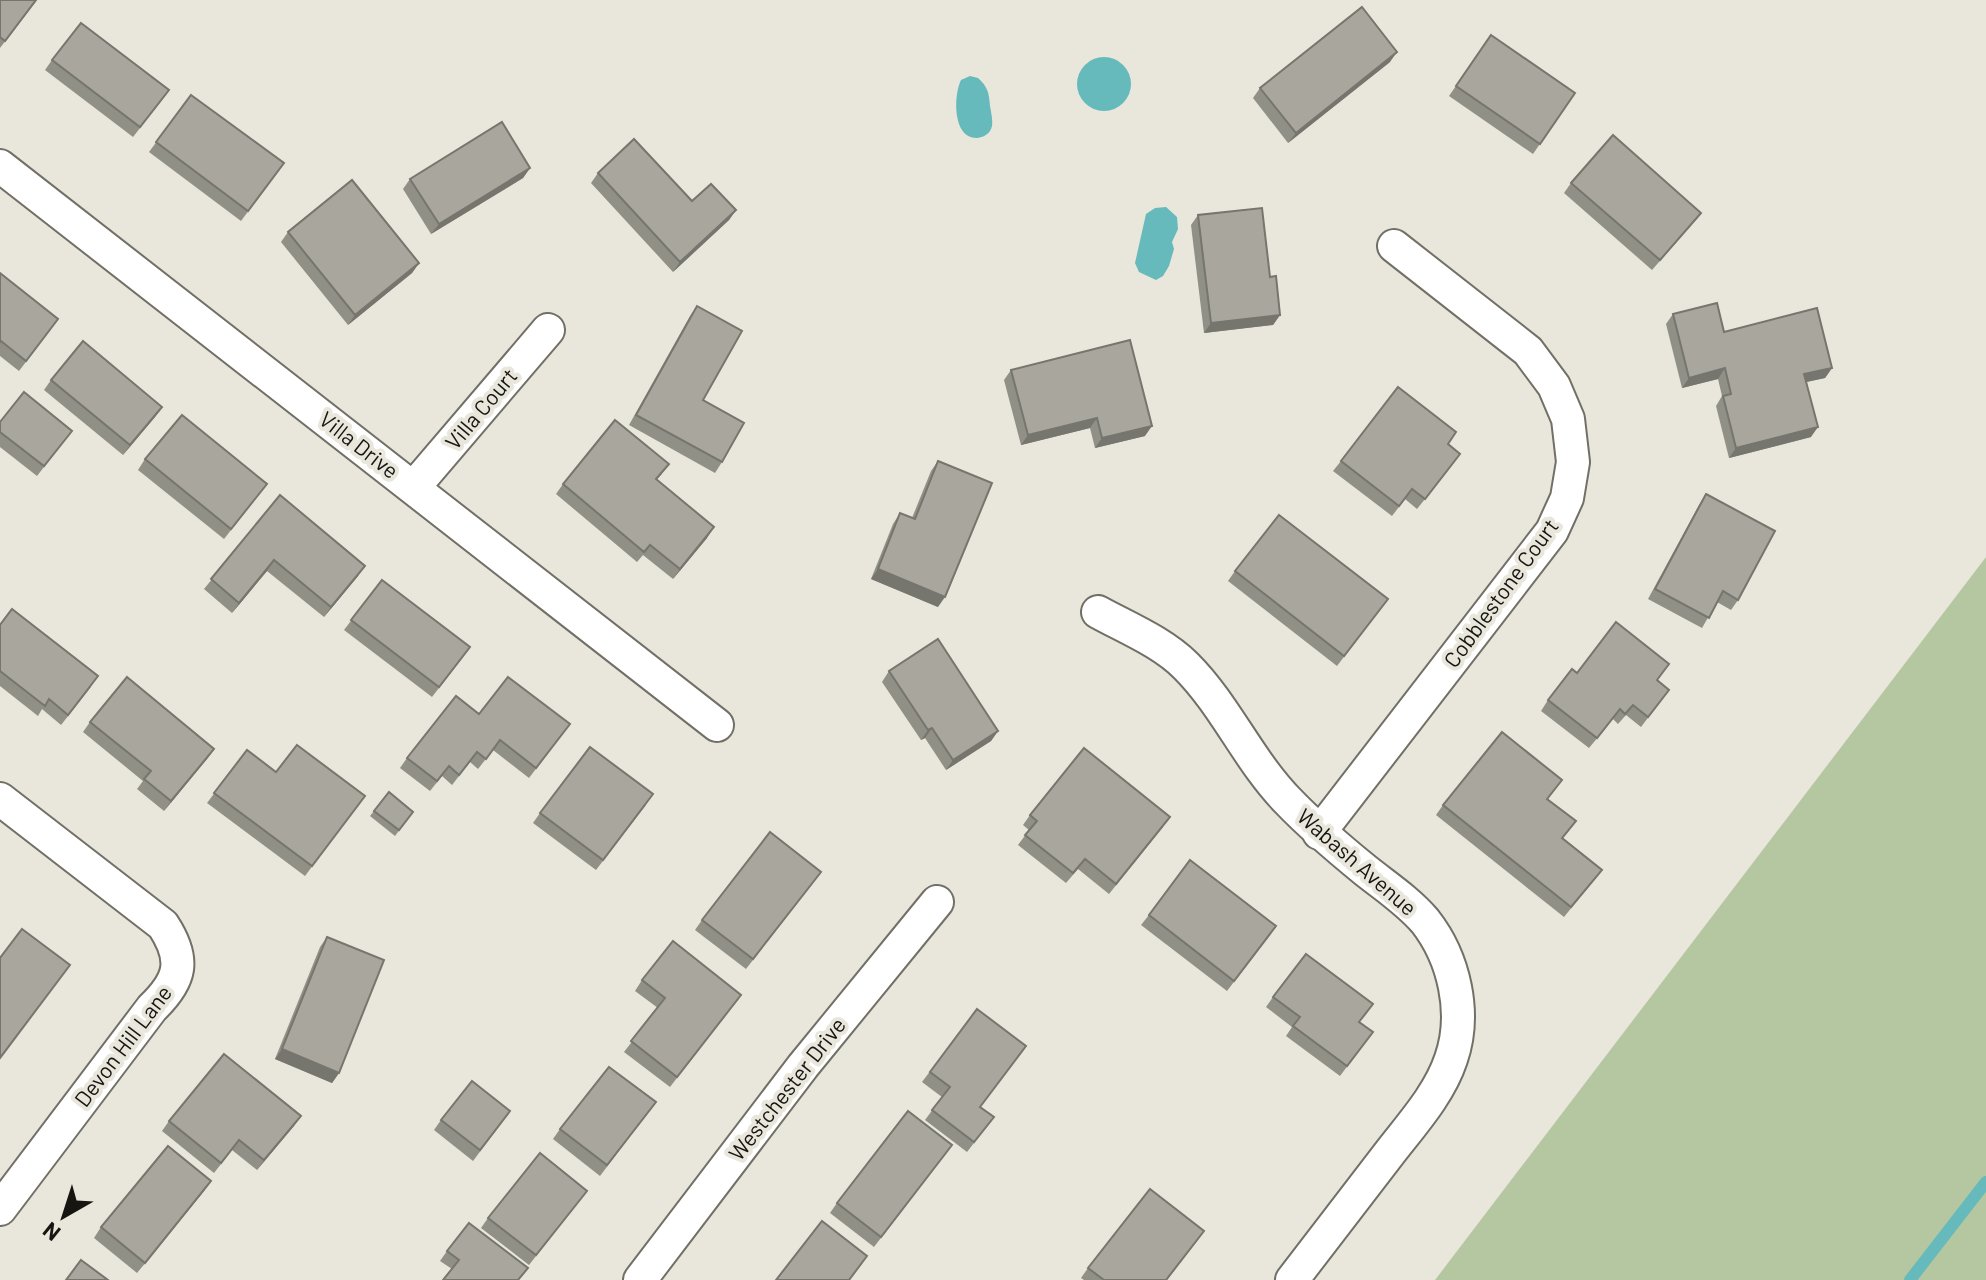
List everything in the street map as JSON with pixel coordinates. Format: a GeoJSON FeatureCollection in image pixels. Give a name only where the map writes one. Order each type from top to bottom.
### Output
{"type":"FeatureCollection","features":[{"type":"Feature","properties":{"kind":"street","name":"Villa Drive"},"geometry":{"type":"LineString","coordinates":[[0,166],[717,725]]}},
{"type":"Feature","properties":{"kind":"street","name":"Cobblestone Court"},"geometry":{"type":"LineString","coordinates":[[1319,833],[1552,531],[1567,498],[1573,462],[1568,419],[1554,386],[1528,351],[1394,246]]}},
{"type":"Feature","properties":{"kind":"street","name":"Villa Court"},"geometry":{"type":"LineString","coordinates":[[414,487],[548,330]]}},
{"type":"Feature","properties":{"kind":"street","name":"Wabash Avenue"},"geometry":{"type":"LineString","coordinates":[[1098,612],[1150,640],[1185,665],[1214,700],[1255,762],[1319,833],[1405,901],[1425,922],[1444,952],[1456,987],[1458,1023],[1451,1058],[1432,1096],[1292,1280]]}},
{"type":"Feature","properties":{"kind":"street","name":"Devon Hill Lane"},"geometry":{"type":"LineString","coordinates":[[0,799],[163,925],[175,943],[178,965],[170,991],[152,1008],[0,1209]]}},
{"type":"Feature","properties":{"kind":"street","name":"Westchester Drive"},"geometry":{"type":"LineString","coordinates":[[640,1280],[803,1066],[937,902]]}},
{"type":"Feature","properties":{"kind":"green space"},"geometry":{"type":"Polygon","coordinates":[[[1986,557],[1986,1280],[1435,1280],[1986,557]]]}},
{"type":"Feature","properties":{"kind":"water"},"geometry":{"type":"Polygon","coordinates":[[[1104,57],[1123,65],[1131,84],[1123,103],[1104,111],[1085,103],[1077,84],[1085,65],[1104,57]]]}},
{"type":"Feature","properties":{"kind":"water"},"geometry":{"type":"Polygon","coordinates":[[[970,76],[978,78],[986,87],[992,116],[990,131],[978,138],[965,134],[959,125],[957,112],[959,85],[961,80],[970,76]]]}},
{"type":"Feature","properties":{"kind":"water"},"geometry":{"type":"Polygon","coordinates":[[[1166,207],[1177,217],[1178,229],[1172,242],[1174,249],[1169,266],[1163,276],[1156,280],[1139,272],[1135,263],[1146,214],[1155,208],[1166,207]]]}},
{"type":"Feature","properties":{"kind":"building"},"geometry":{"type":"Polygon","coordinates":[[[0,0],[36,0],[5,41],[0,37],[0,0]]]}},
{"type":"Feature","properties":{"kind":"building"},"geometry":{"type":"Polygon","coordinates":[[[1362,7],[1397,52],[1296,133],[1260,88],[1362,7]]]}},
{"type":"Feature","properties":{"kind":"building"},"geometry":{"type":"Polygon","coordinates":[[[81,23],[169,90],[140,127],[52,60],[81,23]]]}},
{"type":"Feature","properties":{"kind":"building"},"geometry":{"type":"Polygon","coordinates":[[[1491,35],[1575,93],[1540,144],[1456,86],[1491,35]]]}},
{"type":"Feature","properties":{"kind":"building"},"geometry":{"type":"Polygon","coordinates":[[[191,95],[284,163],[248,211],[156,142],[191,95]]]}},
{"type":"Feature","properties":{"kind":"building"},"geometry":{"type":"Polygon","coordinates":[[[502,122],[530,168],[439,224],[410,179],[502,122]]]}},
{"type":"Feature","properties":{"kind":"building"},"geometry":{"type":"Polygon","coordinates":[[[1613,135],[1701,213],[1660,260],[1571,183],[1613,135]]]}},
{"type":"Feature","properties":{"kind":"building"},"geometry":{"type":"Polygon","coordinates":[[[634,139],[692,201],[711,184],[736,210],[680,262],[598,173],[634,139]]]}},
{"type":"Feature","properties":{"kind":"building"},"geometry":{"type":"Polygon","coordinates":[[[352,180],[419,263],[355,315],[288,232],[352,180]]]}},
{"type":"Feature","properties":{"kind":"building"},"geometry":{"type":"Polygon","coordinates":[[[1262,208],[1270,277],[1276,276],[1280,315],[1211,323],[1198,215],[1262,208]]]}},
{"type":"Feature","properties":{"kind":"building"},"geometry":{"type":"Polygon","coordinates":[[[0,273],[58,319],[26,361],[0,342],[0,273]]]}},
{"type":"Feature","properties":{"kind":"building"},"geometry":{"type":"Polygon","coordinates":[[[1717,303],[1724,332],[1817,308],[1832,368],[1804,374],[1818,427],[1736,448],[1723,396],[1731,394],[1725,368],[1689,378],[1673,314],[1717,303]]]}},
{"type":"Feature","properties":{"kind":"building"},"geometry":{"type":"Polygon","coordinates":[[[697,306],[742,331],[703,400],[744,423],[722,462],[636,415],[697,306]]]}},
{"type":"Feature","properties":{"kind":"building"},"geometry":{"type":"Polygon","coordinates":[[[1130,340],[1152,426],[1102,438],[1097,418],[1028,435],[1011,370],[1130,340]]]}},
{"type":"Feature","properties":{"kind":"building"},"geometry":{"type":"Polygon","coordinates":[[[83,341],[162,407],[130,445],[51,380],[83,341]]]}},
{"type":"Feature","properties":{"kind":"building"},"geometry":{"type":"Polygon","coordinates":[[[1398,387],[1456,432],[1448,444],[1460,454],[1425,499],[1412,489],[1399,506],[1341,461],[1398,387]]]}},
{"type":"Feature","properties":{"kind":"building"},"geometry":{"type":"Polygon","coordinates":[[[24,392],[72,431],[44,466],[0,432],[0,422],[24,392]]]}},
{"type":"Feature","properties":{"kind":"building"},"geometry":{"type":"Polygon","coordinates":[[[182,415],[267,484],[231,529],[145,459],[182,415]]]}},
{"type":"Feature","properties":{"kind":"building"},"geometry":{"type":"Polygon","coordinates":[[[615,420],[669,464],[656,479],[714,527],[680,569],[650,545],[644,552],[563,484],[615,420]]]}},
{"type":"Feature","properties":{"kind":"building"},"geometry":{"type":"Polygon","coordinates":[[[938,461],[992,483],[945,597],[878,569],[900,513],[915,519],[938,461]]]}},
{"type":"Feature","properties":{"kind":"building"},"geometry":{"type":"Polygon","coordinates":[[[1706,494],[1775,531],[1738,600],[1723,591],[1709,618],[1655,589],[1706,494]]]}},
{"type":"Feature","properties":{"kind":"building"},"geometry":{"type":"Polygon","coordinates":[[[280,495],[365,566],[331,607],[274,560],[239,603],[211,579],[280,495]]]}},
{"type":"Feature","properties":{"kind":"building"},"geometry":{"type":"Polygon","coordinates":[[[1279,515],[1388,599],[1344,656],[1235,571],[1279,515]]]}},
{"type":"Feature","properties":{"kind":"building"},"geometry":{"type":"Polygon","coordinates":[[[382,580],[470,647],[439,687],[351,620],[382,580]]]}},
{"type":"Feature","properties":{"kind":"building"},"geometry":{"type":"Polygon","coordinates":[[[12,609],[98,676],[68,715],[49,699],[45,706],[0,671],[0,625],[12,609]]]}},
{"type":"Feature","properties":{"kind":"building"},"geometry":{"type":"Polygon","coordinates":[[[1616,622],[1669,664],[1657,680],[1669,690],[1648,717],[1633,705],[1625,714],[1620,709],[1597,738],[1548,700],[1572,669],[1577,673],[1616,622]]]}},
{"type":"Feature","properties":{"kind":"building"},"geometry":{"type":"Polygon","coordinates":[[[938,639],[998,731],[953,760],[932,728],[928,730],[889,671],[938,639]]]}},
{"type":"Feature","properties":{"kind":"building"},"geometry":{"type":"Polygon","coordinates":[[[127,677],[214,749],[171,801],[144,779],[151,771],[90,722],[127,677]]]}},
{"type":"Feature","properties":{"kind":"building"},"geometry":{"type":"Polygon","coordinates":[[[508,677],[570,724],[536,768],[500,740],[486,759],[477,752],[459,775],[449,766],[437,781],[407,758],[456,696],[479,714],[508,677]]]}},
{"type":"Feature","properties":{"kind":"building"},"geometry":{"type":"Polygon","coordinates":[[[1502,732],[1562,780],[1547,799],[1576,821],[1562,838],[1602,870],[1571,907],[1443,805],[1502,732]]]}},
{"type":"Feature","properties":{"kind":"building"},"geometry":{"type":"Polygon","coordinates":[[[297,745],[365,796],[312,866],[214,793],[247,750],[276,772],[297,745]]]}},
{"type":"Feature","properties":{"kind":"building"},"geometry":{"type":"Polygon","coordinates":[[[590,747],[653,794],[603,860],[540,813],[590,747]]]}},
{"type":"Feature","properties":{"kind":"building"},"geometry":{"type":"Polygon","coordinates":[[[1084,748],[1170,817],[1116,884],[1085,859],[1073,873],[1025,835],[1037,821],[1030,815],[1084,748]]]}},
{"type":"Feature","properties":{"kind":"building"},"geometry":{"type":"Polygon","coordinates":[[[389,792],[413,812],[399,830],[374,811],[389,792]]]}},
{"type":"Feature","properties":{"kind":"building"},"geometry":{"type":"Polygon","coordinates":[[[770,832],[821,872],[753,959],[702,920],[770,832]]]}},
{"type":"Feature","properties":{"kind":"building"},"geometry":{"type":"Polygon","coordinates":[[[1190,860],[1276,926],[1234,981],[1149,915],[1190,860]]]}},
{"type":"Feature","properties":{"kind":"building"},"geometry":{"type":"Polygon","coordinates":[[[22,929],[70,965],[0,1058],[0,958],[22,929]]]}},
{"type":"Feature","properties":{"kind":"building"},"geometry":{"type":"Polygon","coordinates":[[[327,937],[384,960],[339,1073],[282,1049],[327,937]]]}},
{"type":"Feature","properties":{"kind":"building"},"geometry":{"type":"Polygon","coordinates":[[[673,941],[741,995],[677,1077],[631,1041],[665,998],[642,980],[673,941]]]}},
{"type":"Feature","properties":{"kind":"building"},"geometry":{"type":"Polygon","coordinates":[[[1306,954],[1373,1004],[1359,1022],[1373,1032],[1347,1066],[1293,1026],[1300,1017],[1273,997],[1306,954]]]}},
{"type":"Feature","properties":{"kind":"building"},"geometry":{"type":"Polygon","coordinates":[[[977,1009],[1026,1046],[980,1107],[994,1117],[974,1142],[932,1110],[950,1087],[930,1072],[977,1009]]]}},
{"type":"Feature","properties":{"kind":"building"},"geometry":{"type":"Polygon","coordinates":[[[224,1054],[301,1116],[264,1160],[239,1140],[221,1163],[169,1121],[224,1054]]]}},
{"type":"Feature","properties":{"kind":"building"},"geometry":{"type":"Polygon","coordinates":[[[609,1067],[656,1102],[607,1165],[560,1129],[609,1067]]]}},
{"type":"Feature","properties":{"kind":"building"},"geometry":{"type":"Polygon","coordinates":[[[472,1081],[510,1111],[480,1150],[441,1120],[472,1081]]]}},
{"type":"Feature","properties":{"kind":"building"},"geometry":{"type":"Polygon","coordinates":[[[908,1111],[952,1145],[881,1237],[837,1203],[908,1111]]]}},
{"type":"Feature","properties":{"kind":"building"},"geometry":{"type":"Polygon","coordinates":[[[168,1146],[211,1181],[145,1263],[101,1227],[168,1146]]]}},
{"type":"Feature","properties":{"kind":"building"},"geometry":{"type":"Polygon","coordinates":[[[540,1153],[587,1191],[536,1255],[488,1218],[540,1153]]]}},
{"type":"Feature","properties":{"kind":"building"},"geometry":{"type":"Polygon","coordinates":[[[1150,1189],[1204,1231],[1166,1280],[1104,1280],[1088,1268],[1150,1189]]]}},
{"type":"Feature","properties":{"kind":"building"},"geometry":{"type":"Polygon","coordinates":[[[822,1221],[867,1256],[849,1280],[776,1280],[822,1221]]]}},
{"type":"Feature","properties":{"kind":"building"},"geometry":{"type":"Polygon","coordinates":[[[469,1223],[528,1268],[518,1280],[443,1280],[459,1260],[447,1251],[469,1223]]]}},
{"type":"Feature","properties":{"kind":"building"},"geometry":{"type":"Polygon","coordinates":[[[81,1260],[108,1280],[66,1280],[81,1260]]]}},
{"type":"Feature","properties":{"kind":"waterway"},"geometry":{"type":"LineString","coordinates":[[1910,1280],[1986,1182]]}}]}
